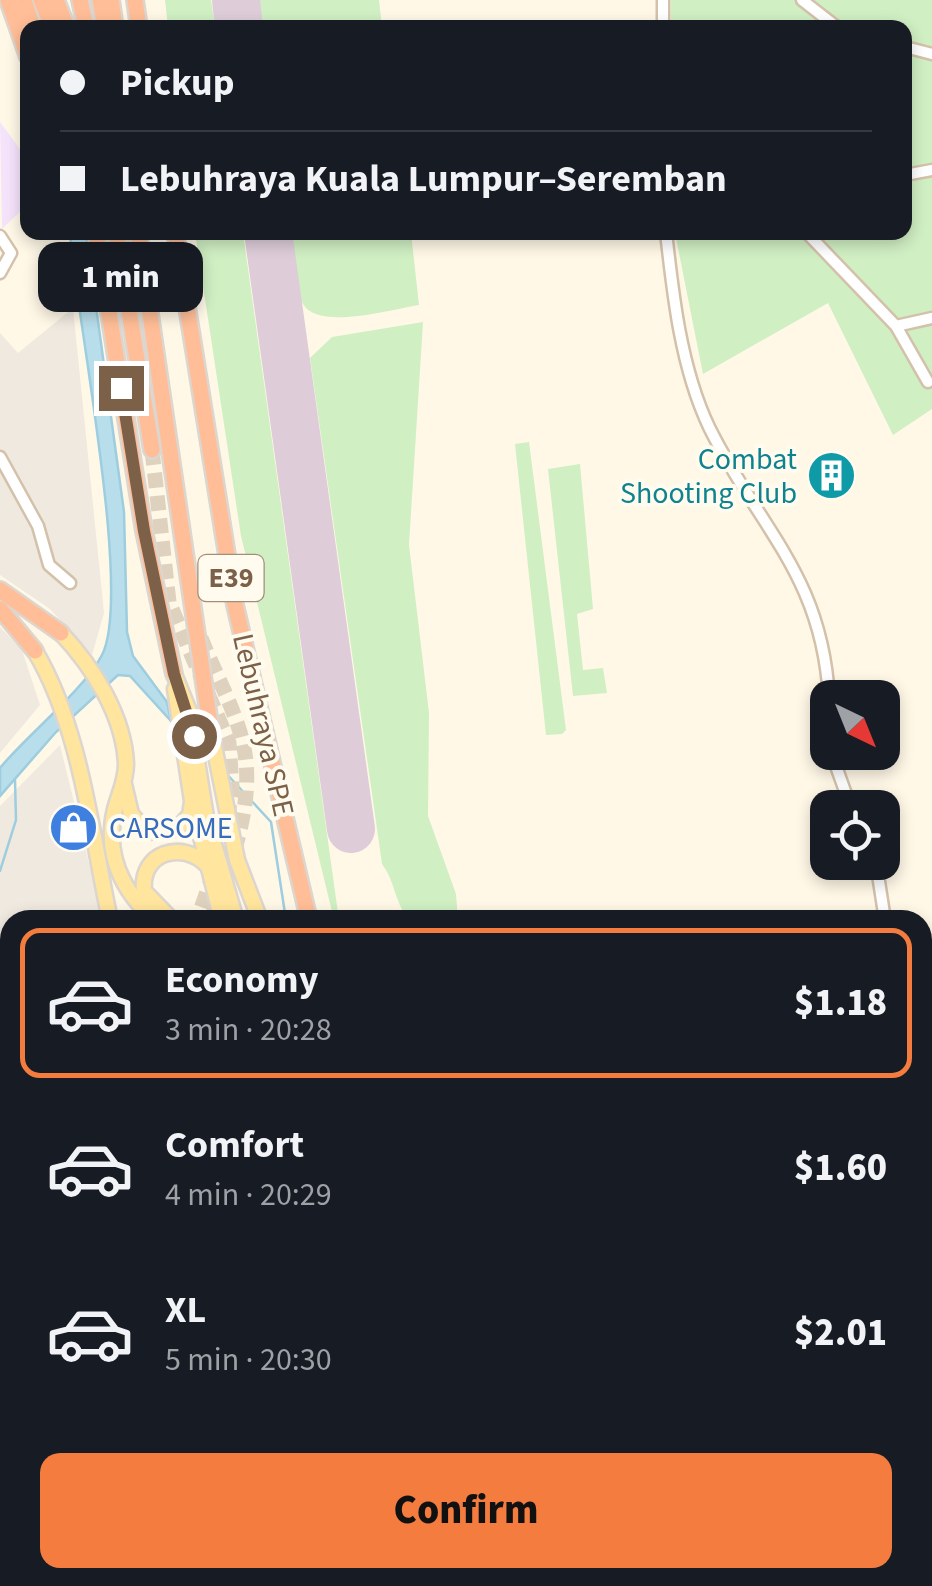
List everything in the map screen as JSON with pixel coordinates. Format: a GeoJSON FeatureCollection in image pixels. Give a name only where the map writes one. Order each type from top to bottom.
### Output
{"type":"FeatureCollection","features":[{"type":"Feature","properties":{"kind":"highway"},"geometry":{"type":"LineString","coordinates":[[8,0],[20,34]]}},
{"type":"Feature","properties":{"kind":"highway"},"geometry":{"type":"LineString","coordinates":[[97,240],[144,531],[174,674]]}},
{"type":"Feature","properties":{"kind":"highway"},"geometry":{"type":"LineString","coordinates":[[118,240],[152,450]]}},
{"type":"Feature","properties":{"kind":"highway"},"geometry":{"type":"LineString","coordinates":[[139,240],[211,731]]}},
{"type":"Feature","properties":{"kind":"highway","name":"Lebuhraya SPE"},"geometry":{"type":"LineString","coordinates":[[173,240],[230,606],[304,910]]}},
{"type":"Feature","properties":{"kind":"highway"},"geometry":{"type":"LineString","coordinates":[[114,259],[129,299]]}},
{"type":"Feature","properties":{"kind":"highway"},"geometry":{"type":"LineString","coordinates":[[0,590],[61,633]]}},
{"type":"Feature","properties":{"kind":"highway"},"geometry":{"type":"LineString","coordinates":[[0,609],[35,651]]}},
{"type":"Feature","properties":{"kind":"highway"},"geometry":{"type":"LineString","coordinates":[[25,637],[39,644],[48,640],[50,631],[42,618]]}},
{"type":"Feature","properties":{"kind":"main road"},"geometry":{"type":"LineString","coordinates":[[61,633],[83,658],[110,705],[125,754],[124,784],[131,814],[147,832],[178,829],[190,814],[189,711],[174,674]]}},
{"type":"Feature","properties":{"kind":"main road"},"geometry":{"type":"LineString","coordinates":[[35,651],[55,689],[70,742],[108,910]]}},
{"type":"Feature","properties":{"kind":"main road"},"geometry":{"type":"LineString","coordinates":[[174,674],[192,763],[233,910]]}},
{"type":"Feature","properties":{"kind":"main road"},"geometry":{"type":"LineString","coordinates":[[211,731],[219,786],[237,860],[256,910]]}},
{"type":"Feature","properties":{"kind":"main road"},"geometry":{"type":"LineString","coordinates":[[124,784],[113,820],[114,860],[127,892],[145,910]]}},
{"type":"Feature","properties":{"kind":"main road"},"geometry":{"type":"LineString","coordinates":[[192,801],[219,910]]}},
{"type":"Feature","properties":{"kind":"main road"},"geometry":{"type":"LineString","coordinates":[[163,910],[144,890],[147,868],[157,856],[172,852],[194,855],[207,866]]}},
{"type":"Feature","properties":{"kind":"street"},"geometry":{"type":"LineString","coordinates":[[802,0],[828,20]]}},
{"type":"Feature","properties":{"kind":"street"},"geometry":{"type":"LineString","coordinates":[[0,273],[8,262],[4,240]]}},
{"type":"Feature","properties":{"kind":"street"},"geometry":{"type":"LineString","coordinates":[[667,240],[673,299],[697,395],[709,426],[802,578],[817,616],[826,680]]}},
{"type":"Feature","properties":{"kind":"street"},"geometry":{"type":"LineString","coordinates":[[814,240],[896,326],[928,382]]}},
{"type":"Feature","properties":{"kind":"street"},"geometry":{"type":"LineString","coordinates":[[896,326],[932,318]]}},
{"type":"Feature","properties":{"kind":"street"},"geometry":{"type":"LineString","coordinates":[[0,457],[38,526],[49,565],[70,584]]}},
{"type":"Feature","properties":{"kind":"street"},"geometry":{"type":"LineString","coordinates":[[878,880],[883,910]]}},
{"type":"Feature","properties":{"kind":"shaded area"},"geometry":{"type":"Polygon","coordinates":[[[0,122],[20,149],[20,212],[2,229],[0,122]]]}},
{"type":"Feature","properties":{"kind":"shaded area"},"geometry":{"type":"Polygon","coordinates":[[[73,308],[104,613],[92,655],[50,609],[0,575],[0,333],[18,353],[73,308]]]}},
{"type":"Feature","properties":{"kind":"shaded area"},"geometry":{"type":"Polygon","coordinates":[[[0,627],[22,650],[40,705],[0,753],[0,627]]]}},
{"type":"Feature","properties":{"kind":"shaded area"},"geometry":{"type":"Polygon","coordinates":[[[60,745],[101,910],[0,910],[0,806],[60,745]]]}},
{"type":"Feature","properties":{"kind":"green space"},"geometry":{"type":"Polygon","coordinates":[[[165,0],[211,0],[214,20],[167,20],[165,0]]]}},
{"type":"Feature","properties":{"kind":"green space"},"geometry":{"type":"Polygon","coordinates":[[[258,0],[379,0],[381,20],[261,20],[258,0]]]}},
{"type":"Feature","properties":{"kind":"green space"},"geometry":{"type":"Polygon","coordinates":[[[671,0],[932,0],[932,409],[893,435],[828,303],[703,374],[676,240],[912,240],[912,20],[671,20],[671,0]]]}},
{"type":"Feature","properties":{"kind":"green space"},"geometry":{"type":"Polygon","coordinates":[[[196,240],[244,240],[338,910],[332,910],[241,536],[196,240]]]}},
{"type":"Feature","properties":{"kind":"green space"},"geometry":{"type":"Polygon","coordinates":[[[293,240],[412,240],[419,305],[357,316],[324,316],[303,304],[293,240]]]}},
{"type":"Feature","properties":{"kind":"green space"},"geometry":{"type":"Polygon","coordinates":[[[423,322],[409,545],[429,713],[428,816],[456,894],[457,910],[403,910],[382,864],[310,358],[332,337],[423,322]]]}},
{"type":"Feature","properties":{"kind":"green space"},"geometry":{"type":"Polygon","coordinates":[[[529,442],[566,730],[562,734],[546,735],[515,444],[529,442]]]}},
{"type":"Feature","properties":{"kind":"green space"},"geometry":{"type":"Polygon","coordinates":[[[580,464],[593,609],[577,614],[583,670],[603,668],[607,693],[573,696],[548,469],[580,464]]]}},
{"type":"Feature","properties":{"kind":"water"},"geometry":{"type":"Polygon","coordinates":[[[71,240],[87,240],[124,512],[127,632],[133,656],[167,702],[171,721],[130,676],[118,675],[56,732],[0,796],[0,768],[94,669],[110,623],[107,517],[71,240]]]}},
{"type":"Feature","properties":{"kind":"waterway"},"geometry":{"type":"LineString","coordinates":[[224,771],[271,822],[284,910]]}},
{"type":"Feature","properties":{"kind":"waterway"},"geometry":{"type":"LineString","coordinates":[[0,871],[16,820],[15,780]]}},
{"type":"Feature","properties":{"kind":"runway"},"geometry":{"type":"LineString","coordinates":[[236,0],[238,20]]}},
{"type":"Feature","properties":{"kind":"runway"},"geometry":{"type":"LineString","coordinates":[[269,240],[351,829]]}},
{"type":"Feature","properties":{"kind":"tunnel"},"geometry":{"type":"LineString","coordinates":[[105,240],[113,259]]}},
{"type":"Feature","properties":{"kind":"tunnel"},"geometry":{"type":"LineString","coordinates":[[126,240],[155,396]]}},
{"type":"Feature","properties":{"kind":"tunnel"},"geometry":{"type":"LineString","coordinates":[[152,450],[169,602],[229,743],[232,786],[225,841],[201,910]]}},
{"type":"Feature","properties":{"kind":"tunnel"},"geometry":{"type":"LineString","coordinates":[[201,638],[234,714],[246,762],[240,831],[214,910]]}},
{"type":"Feature","properties":{"kind":"place","name":"Combat Shooting Club"},"geometry":{"type":"Point","coordinates":[832,476]}},
{"type":"Feature","properties":{"kind":"place","name":"CARSOME"},"geometry":{"type":"Point","coordinates":[74,828]}},
{"type":"Feature","properties":{"kind":"route"},"geometry":{"type":"LineString","coordinates":[[121,388],[144,531],[174,674],[194,736]]}}]}
